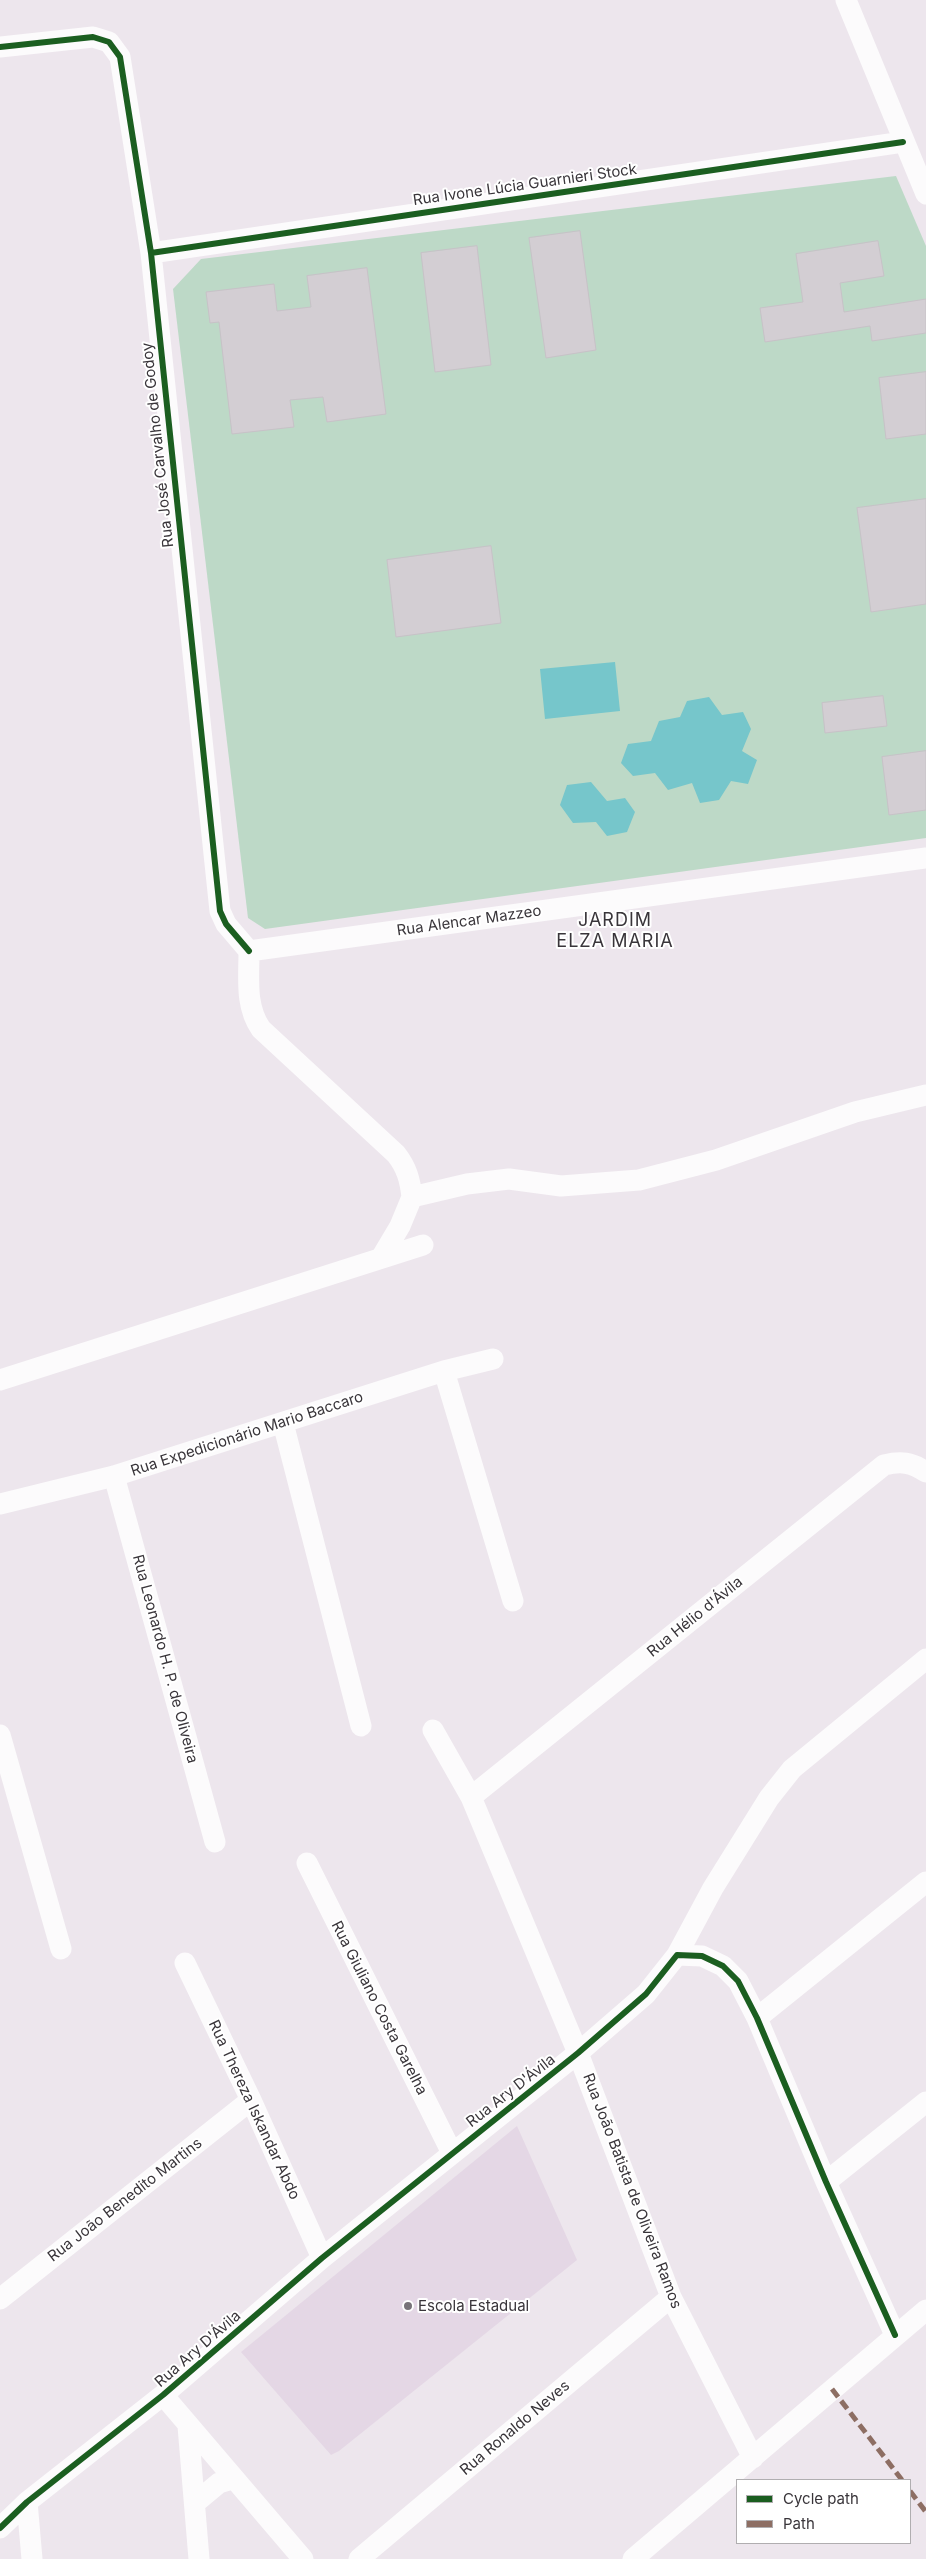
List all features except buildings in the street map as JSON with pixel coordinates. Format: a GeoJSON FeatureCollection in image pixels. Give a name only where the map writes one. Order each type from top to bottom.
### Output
{"type":"FeatureCollection","features":[{"type":"Feature","properties":{"kind":"street"},"geometry":{"type":"LineString","coordinates":[[846,0],[926,194]]}},
{"type":"Feature","properties":{"kind":"street","name":"Rua José Carvalho de Godoy"},"geometry":{"type":"LineString","coordinates":[[0,47],[93,37],[109,42],[120,57],[151,253],[220,911],[226,924],[249,951]]}},
{"type":"Feature","properties":{"kind":"street","name":"Rua Ivone Lúcia Guarnieri Stock"},"geometry":{"type":"LineString","coordinates":[[151,253],[903,142]]}},
{"type":"Feature","properties":{"kind":"street","name":"Rua Alencar Mazzeo"},"geometry":{"type":"LineString","coordinates":[[249,951],[926,858]]}},
{"type":"Feature","properties":{"kind":"street"},"geometry":{"type":"LineString","coordinates":[[249,951],[249,1004],[254,1019],[261,1029],[396,1154],[405,1165],[410,1179],[412,1197],[400,1226],[381,1258]]}},
{"type":"Feature","properties":{"kind":"street"},"geometry":{"type":"LineString","coordinates":[[412,1197],[467,1184],[509,1179],[561,1186],[639,1180],[716,1160],[855,1112],[926,1095]]}},
{"type":"Feature","properties":{"kind":"street"},"geometry":{"type":"LineString","coordinates":[[0,1380],[422,1245]]}},
{"type":"Feature","properties":{"kind":"street","name":"Rua Expedicionário Mario Baccaro"},"geometry":{"type":"LineString","coordinates":[[0,1504],[114,1476],[444,1371],[493,1359]]}},
{"type":"Feature","properties":{"kind":"street"},"geometry":{"type":"LineString","coordinates":[[444,1371],[513,1602]]}},
{"type":"Feature","properties":{"kind":"street"},"geometry":{"type":"LineString","coordinates":[[282,1423],[361,1726]]}},
{"type":"Feature","properties":{"kind":"street","name":"Rua Hélio d'Ávila"},"geometry":{"type":"LineString","coordinates":[[471,1797],[884,1464],[898,1462],[914,1464],[926,1472]]}},
{"type":"Feature","properties":{"kind":"street","name":"Rua Leonardo H. P. de Oliveira"},"geometry":{"type":"LineString","coordinates":[[114,1476],[215,1842]]}},
{"type":"Feature","properties":{"kind":"street"},"geometry":{"type":"LineString","coordinates":[[895,2335],[826,2182],[757,2018],[738,1981],[723,1966],[702,1956],[677,1955],[713,1888],[769,1798],[792,1769],[926,1659]]}},
{"type":"Feature","properties":{"kind":"street","name":"Rua João Batista de Oliveira Ramos"},"geometry":{"type":"LineString","coordinates":[[433,1730],[471,1797],[578,2054],[671,2297],[753,2458]]}},
{"type":"Feature","properties":{"kind":"street"},"geometry":{"type":"LineString","coordinates":[[0,1735],[61,1949]]}},
{"type":"Feature","properties":{"kind":"street","name":"Rua Giuliano Costa Garelha"},"geometry":{"type":"LineString","coordinates":[[307,1863],[452,2153]]}},
{"type":"Feature","properties":{"kind":"street"},"geometry":{"type":"LineString","coordinates":[[757,2018],[926,1882]]}},
{"type":"Feature","properties":{"kind":"street","name":"Rua Ary D'Ávila"},"geometry":{"type":"LineString","coordinates":[[0,2528],[27,2502],[163,2395],[322,2258],[578,2054],[646,1994],[677,1955]]}},
{"type":"Feature","properties":{"kind":"street","name":"Rua Thereza Iskandar Abdo"},"geometry":{"type":"LineString","coordinates":[[185,1963],[251,2100],[322,2258]]}},
{"type":"Feature","properties":{"kind":"street","name":"Rua João Benedito Martins"},"geometry":{"type":"LineString","coordinates":[[0,2299],[251,2100]]}},
{"type":"Feature","properties":{"kind":"street"},"geometry":{"type":"LineString","coordinates":[[826,2182],[926,2102]]}},
{"type":"Feature","properties":{"kind":"street","name":"Rua Ronaldo Neves"},"geometry":{"type":"LineString","coordinates":[[359,2559],[671,2297]]}},
{"type":"Feature","properties":{"kind":"street"},"geometry":{"type":"LineString","coordinates":[[633,2559],[926,2310]]}},
{"type":"Feature","properties":{"kind":"street"},"geometry":{"type":"LineString","coordinates":[[163,2395],[232,2479],[303,2559]]}},
{"type":"Feature","properties":{"kind":"street"},"geometry":{"type":"LineString","coordinates":[[188,2426],[199,2559]]}},
{"type":"Feature","properties":{"kind":"street"},"geometry":{"type":"LineString","coordinates":[[194,2504],[219,2483],[232,2479]]}},
{"type":"Feature","properties":{"kind":"street"},"geometry":{"type":"LineString","coordinates":[[27,2502],[32,2559]]}},
{"type":"Feature","properties":{"kind":"shaded area","name":"Escola Estadual"},"geometry":{"type":"Polygon","coordinates":[[[517,2126],[577,2260],[339,2451],[331,2455],[241,2352],[517,2126]]]}},
{"type":"Feature","properties":{"kind":"green space"},"geometry":{"type":"Polygon","coordinates":[[[896,176],[926,246],[926,838],[265,929],[248,918],[173,289],[201,259],[896,176]]]}},
{"type":"Feature","properties":{"kind":"water"},"geometry":{"type":"Polygon","coordinates":[[[615,662],[620,711],[545,719],[540,669],[615,662]]]}},
{"type":"Feature","properties":{"kind":"water"},"geometry":{"type":"Polygon","coordinates":[[[709,697],[722,715],[743,712],[751,729],[742,751],[757,760],[748,784],[731,781],[719,800],[700,803],[692,783],[668,790],[655,773],[633,776],[621,763],[628,744],[651,741],[659,721],[680,717],[687,701],[709,697]]]}},
{"type":"Feature","properties":{"kind":"water"},"geometry":{"type":"Polygon","coordinates":[[[591,782],[607,801],[625,798],[635,812],[627,832],[607,836],[596,822],[573,823],[560,805],[567,785],[591,782]]]}},
{"type":"Feature","properties":{"kind":"marked path"},"geometry":{"type":"LineString","coordinates":[[832,2389],[901,2479]]}},
{"type":"Feature","properties":{"kind":"marked path"},"geometry":{"type":"LineString","coordinates":[[911,2492],[926,2512]]}},
{"type":"Feature","properties":{"kind":"cycle path"},"geometry":{"type":"LineString","coordinates":[[0,47],[93,37],[109,42],[120,57],[151,253],[220,911],[226,924],[249,951]]}},
{"type":"Feature","properties":{"kind":"cycle path"},"geometry":{"type":"LineString","coordinates":[[151,253],[903,142]]}},
{"type":"Feature","properties":{"kind":"cycle path"},"geometry":{"type":"LineString","coordinates":[[0,2528],[27,2502],[163,2395],[322,2258],[578,2053],[646,1994],[677,1955],[702,1956],[723,1966],[738,1981],[757,2018],[826,2182],[895,2335]]}},
{"type":"Feature","properties":{"kind":"place","name":"Escola Estadual"},"geometry":{"type":"Point","coordinates":[408,2306]}},
{"type":"Feature","properties":{"kind":"district","name":"JARDIM ELZA MARIA"},"geometry":{"type":"Point","coordinates":[615,931]}}]}
